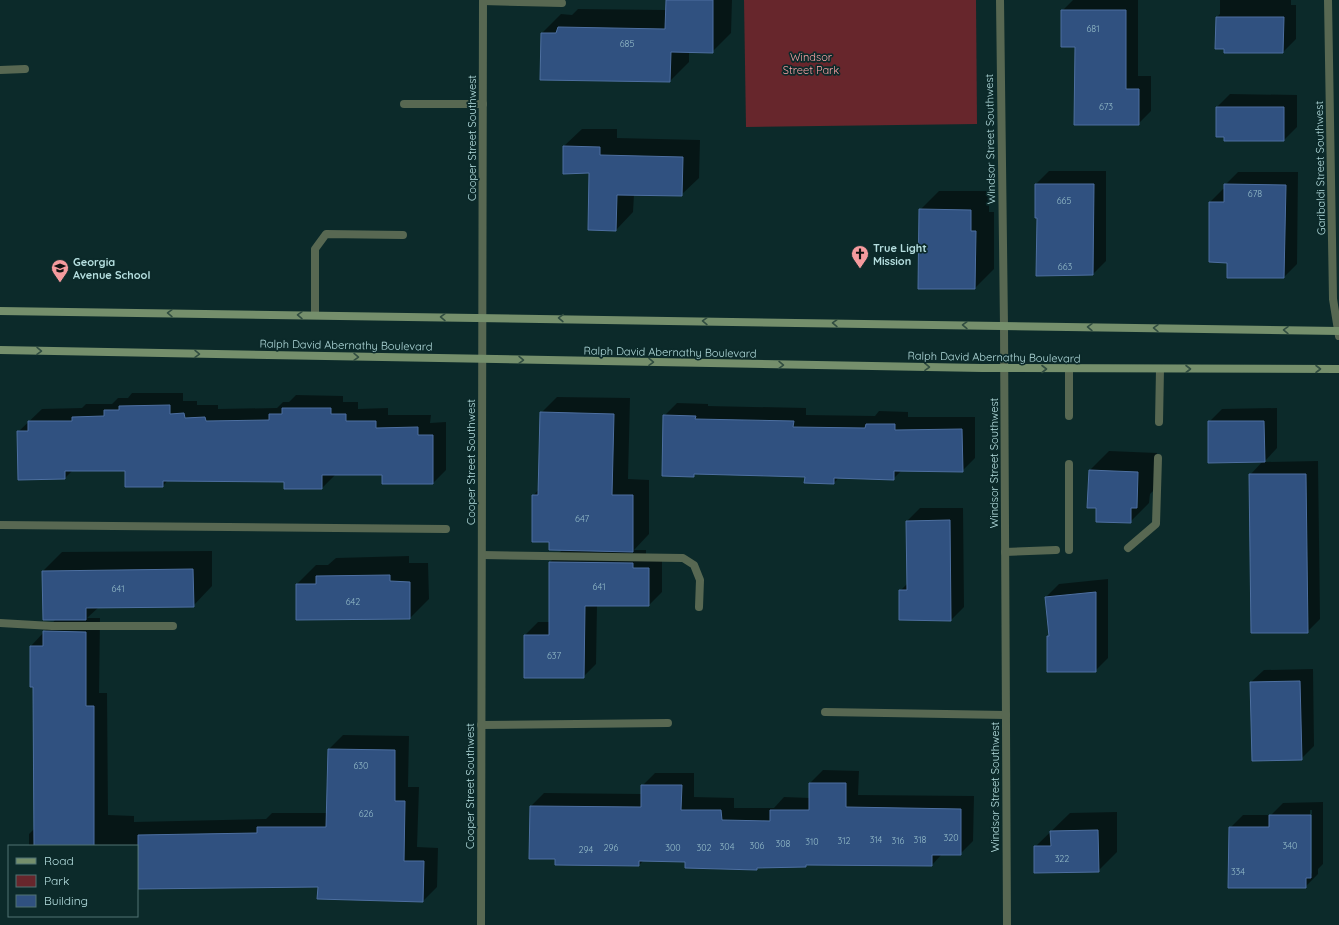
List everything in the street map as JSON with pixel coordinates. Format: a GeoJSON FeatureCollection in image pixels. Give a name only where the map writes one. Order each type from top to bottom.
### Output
{"type":"FeatureCollection","features":[{"type":"Feature","properties":{"kind":"main road"},"geometry":{"type":"LineString","coordinates":[[0,311],[482,317],[1339,333]]}},
{"type":"Feature","properties":{"kind":"main road","name":"Ralph David Abernathy Boulevard"},"geometry":{"type":"LineString","coordinates":[[0,350],[1069,369],[1339,369]]}},
{"type":"Feature","properties":{"kind":"street"},"geometry":{"type":"LineString","coordinates":[[483,0],[562,3]]}},
{"type":"Feature","properties":{"kind":"street","name":"Cooper Street Southwest"},"geometry":{"type":"LineString","coordinates":[[481,925],[483,0]]}},
{"type":"Feature","properties":{"kind":"street","name":"Windsor Street Southwest"},"geometry":{"type":"LineString","coordinates":[[1000,0],[1005,368],[1007,925]]}},
{"type":"Feature","properties":{"kind":"street","name":"Garibaldi Street Southwest"},"geometry":{"type":"LineString","coordinates":[[1328,0],[1333,299],[1339,333]]}},
{"type":"Feature","properties":{"kind":"street"},"geometry":{"type":"LineString","coordinates":[[0,70],[25,69]]}},
{"type":"Feature","properties":{"kind":"street"},"geometry":{"type":"LineString","coordinates":[[404,104],[483,104]]}},
{"type":"Feature","properties":{"kind":"street"},"geometry":{"type":"LineString","coordinates":[[315,315],[315,249],[326,234],[403,235]]}},
{"type":"Feature","properties":{"kind":"street"},"geometry":{"type":"LineString","coordinates":[[1069,369],[1069,416]]}},
{"type":"Feature","properties":{"kind":"street"},"geometry":{"type":"LineString","coordinates":[[1159,422],[1160,369]]}},
{"type":"Feature","properties":{"kind":"street"},"geometry":{"type":"LineString","coordinates":[[1128,548],[1156,524],[1158,458]]}},
{"type":"Feature","properties":{"kind":"street"},"geometry":{"type":"LineString","coordinates":[[1069,464],[1069,550]]}},
{"type":"Feature","properties":{"kind":"street"},"geometry":{"type":"LineString","coordinates":[[0,525],[446,529]]}},
{"type":"Feature","properties":{"kind":"street"},"geometry":{"type":"LineString","coordinates":[[1006,552],[1056,550]]}},
{"type":"Feature","properties":{"kind":"street"},"geometry":{"type":"LineString","coordinates":[[482,555],[683,558],[694,565],[700,580],[699,607]]}},
{"type":"Feature","properties":{"kind":"street"},"geometry":{"type":"LineString","coordinates":[[0,623],[52,626],[173,626]]}},
{"type":"Feature","properties":{"kind":"street"},"geometry":{"type":"LineString","coordinates":[[825,712],[1006,715]]}},
{"type":"Feature","properties":{"kind":"street"},"geometry":{"type":"LineString","coordinates":[[481,724],[668,723]]}},
{"type":"Feature","properties":{"kind":"green space","name":"Windsor Street Park"},"geometry":{"type":"Polygon","coordinates":[[[744,0],[976,0],[977,124],[746,127],[744,0]]]}},
{"type":"Feature","properties":{"kind":"building"},"geometry":{"type":"Polygon","coordinates":[[[666,0],[713,0],[713,53],[671,52],[670,82],[540,80],[541,33],[556,33],[558,27],[665,29],[666,0]]]}},
{"type":"Feature","properties":{"kind":"building"},"geometry":{"type":"Polygon","coordinates":[[[1061,10],[1126,10],[1126,89],[1139,89],[1139,125],[1074,125],[1075,47],[1061,47],[1061,10]]]}},
{"type":"Feature","properties":{"kind":"building"},"geometry":{"type":"Polygon","coordinates":[[[1216,17],[1284,17],[1283,53],[1224,53],[1224,49],[1215,49],[1216,17]]]}},
{"type":"Feature","properties":{"kind":"building"},"geometry":{"type":"Polygon","coordinates":[[[1216,107],[1284,107],[1284,141],[1224,141],[1224,137],[1216,137],[1216,107]]]}},
{"type":"Feature","properties":{"kind":"building"},"geometry":{"type":"Polygon","coordinates":[[[563,146],[600,147],[600,155],[683,157],[682,196],[617,195],[616,231],[588,230],[589,173],[563,174],[563,146]]]}},
{"type":"Feature","properties":{"kind":"building"},"geometry":{"type":"Polygon","coordinates":[[[1035,184],[1094,184],[1093,275],[1036,276],[1037,218],[1035,218],[1035,184]]]}},
{"type":"Feature","properties":{"kind":"building"},"geometry":{"type":"Polygon","coordinates":[[[1224,184],[1286,185],[1284,278],[1227,278],[1227,263],[1209,262],[1209,202],[1224,202],[1224,184]]]}},
{"type":"Feature","properties":{"kind":"building"},"geometry":{"type":"Polygon","coordinates":[[[919,209],[971,210],[971,231],[976,231],[975,289],[918,289],[919,209]]]}},
{"type":"Feature","properties":{"kind":"building"},"geometry":{"type":"Polygon","coordinates":[[[170,405],[170,414],[184,413],[185,418],[205,417],[206,421],[269,420],[269,414],[282,414],[282,408],[331,408],[331,414],[346,414],[346,421],[376,421],[376,428],[418,427],[418,435],[433,435],[433,484],[382,484],[382,475],[322,475],[322,489],[284,489],[284,482],[163,481],[163,487],[125,487],[125,471],[65,471],[65,479],[18,480],[17,431],[28,431],[28,421],[72,421],[72,417],[104,416],[104,410],[119,410],[119,406],[170,405]]]}},
{"type":"Feature","properties":{"kind":"building"},"geometry":{"type":"Polygon","coordinates":[[[540,412],[614,414],[612,495],[633,495],[633,552],[549,550],[549,542],[532,542],[532,495],[538,495],[540,412]]]}},
{"type":"Feature","properties":{"kind":"building"},"geometry":{"type":"Polygon","coordinates":[[[663,415],[696,416],[695,419],[794,421],[793,427],[865,428],[866,424],[895,424],[895,430],[962,429],[963,472],[894,471],[894,480],[834,478],[834,484],[804,483],[805,477],[694,474],[694,477],[662,476],[663,415]]]}},
{"type":"Feature","properties":{"kind":"building"},"geometry":{"type":"Polygon","coordinates":[[[1208,421],[1264,421],[1265,462],[1208,463],[1208,421]]]}},
{"type":"Feature","properties":{"kind":"building"},"geometry":{"type":"Polygon","coordinates":[[[1089,470],[1138,472],[1137,508],[1131,508],[1131,523],[1096,522],[1096,508],[1087,508],[1089,470]]]}},
{"type":"Feature","properties":{"kind":"building"},"geometry":{"type":"Polygon","coordinates":[[[1249,474],[1306,474],[1308,633],[1251,633],[1249,474]]]}},
{"type":"Feature","properties":{"kind":"building"},"geometry":{"type":"Polygon","coordinates":[[[950,520],[951,621],[899,620],[899,590],[907,590],[906,521],[950,520]]]}},
{"type":"Feature","properties":{"kind":"building"},"geometry":{"type":"Polygon","coordinates":[[[549,562],[633,563],[633,568],[649,568],[649,606],[585,606],[584,678],[524,678],[524,635],[549,635],[549,562]]]}},
{"type":"Feature","properties":{"kind":"building"},"geometry":{"type":"Polygon","coordinates":[[[193,569],[194,607],[86,608],[86,620],[43,620],[42,571],[193,569]]]}},
{"type":"Feature","properties":{"kind":"building"},"geometry":{"type":"Polygon","coordinates":[[[390,575],[390,581],[410,582],[410,619],[296,620],[296,584],[316,584],[316,576],[390,575]]]}},
{"type":"Feature","properties":{"kind":"building"},"geometry":{"type":"Polygon","coordinates":[[[1096,592],[1096,672],[1047,672],[1047,636],[1049,636],[1045,597],[1096,592]]]}},
{"type":"Feature","properties":{"kind":"building"},"geometry":{"type":"Polygon","coordinates":[[[43,631],[86,632],[86,706],[94,706],[94,845],[34,845],[33,687],[30,687],[30,646],[43,646],[43,631]]]}},
{"type":"Feature","properties":{"kind":"building"},"geometry":{"type":"Polygon","coordinates":[[[1300,681],[1302,760],[1252,761],[1250,682],[1300,681]]]}},
{"type":"Feature","properties":{"kind":"building"},"geometry":{"type":"Polygon","coordinates":[[[328,749],[395,750],[395,801],[405,801],[404,861],[424,861],[423,902],[317,899],[318,887],[138,889],[138,835],[257,833],[257,827],[326,827],[328,749]]]}},
{"type":"Feature","properties":{"kind":"building"},"geometry":{"type":"Polygon","coordinates":[[[809,783],[846,783],[846,807],[961,809],[961,855],[932,855],[932,866],[806,865],[806,867],[757,868],[757,870],[685,868],[685,862],[639,861],[639,866],[555,865],[555,859],[529,859],[530,806],[641,807],[641,785],[682,785],[681,810],[721,810],[722,820],[770,821],[770,810],[809,810],[809,783]]]}},
{"type":"Feature","properties":{"kind":"building"},"geometry":{"type":"Polygon","coordinates":[[[1269,815],[1311,815],[1311,878],[1306,878],[1306,888],[1228,888],[1229,827],[1269,827],[1269,815]]]}},
{"type":"Feature","properties":{"kind":"building"},"geometry":{"type":"Polygon","coordinates":[[[1098,830],[1099,872],[1034,873],[1034,846],[1051,846],[1050,831],[1098,830]]]}},
{"type":"Feature","properties":{"kind":"place","name":"True Light Mission"},"geometry":{"type":"Point","coordinates":[860,269]}},
{"type":"Feature","properties":{"kind":"place","name":"Georgia Avenue School"},"geometry":{"type":"Point","coordinates":[60,283]}}]}
